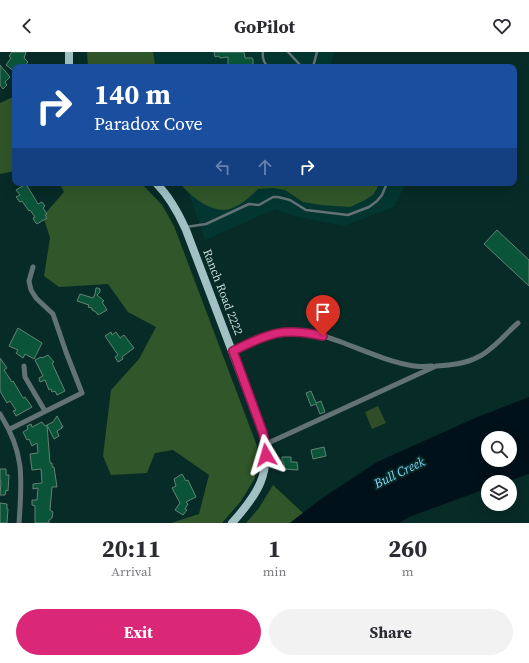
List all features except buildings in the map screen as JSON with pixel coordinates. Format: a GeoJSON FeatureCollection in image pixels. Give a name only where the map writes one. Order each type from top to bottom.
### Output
{"type":"FeatureCollection","features":[{"type":"Feature","properties":{"kind":"main road"},"geometry":{"type":"LineString","coordinates":[[69,52],[69,64]]}},
{"type":"Feature","properties":{"kind":"main road","name":"Ranch Road 2222"},"geometry":{"type":"LineString","coordinates":[[159,186],[165,192],[178,212],[185,228],[233,351],[266,444],[266,464],[261,482],[252,501],[232,523]]}},
{"type":"Feature","properties":{"kind":"street"},"geometry":{"type":"LineString","coordinates":[[10,429],[82,393],[53,314],[36,298],[32,290],[29,281],[33,267]]}},
{"type":"Feature","properties":{"kind":"street"},"geometry":{"type":"LineString","coordinates":[[233,351],[258,338],[274,333],[294,331],[323,336],[400,363],[415,366],[436,366],[462,363],[478,357],[492,347],[518,322]]}},
{"type":"Feature","properties":{"kind":"street"},"geometry":{"type":"LineString","coordinates":[[24,366],[25,377],[45,411]]}},
{"type":"Feature","properties":{"kind":"street"},"geometry":{"type":"LineString","coordinates":[[266,444],[436,366]]}},
{"type":"Feature","properties":{"kind":"street"},"geometry":{"type":"LineString","coordinates":[[0,414],[10,429],[18,451],[21,467],[22,481],[19,523]]}},
{"type":"Feature","properties":{"kind":"lane"},"geometry":{"type":"LineString","coordinates":[[263,52],[262,56],[266,64]]}},
{"type":"Feature","properties":{"kind":"lane"},"geometry":{"type":"LineString","coordinates":[[288,52],[299,64]]}},
{"type":"Feature","properties":{"kind":"lane"},"geometry":{"type":"LineString","coordinates":[[314,64],[317,52]]}},
{"type":"Feature","properties":{"kind":"lane"},"geometry":{"type":"LineString","coordinates":[[185,228],[206,224],[250,204],[259,205],[273,197],[290,200],[306,210],[348,215],[369,207],[377,201],[386,186]]}},
{"type":"Feature","properties":{"kind":"shaded area"},"geometry":{"type":"Polygon","coordinates":[[[87,52],[334,52],[332,64],[88,64],[87,52]]]}},
{"type":"Feature","properties":{"kind":"shaded area"},"geometry":{"type":"Polygon","coordinates":[[[182,186],[404,186],[394,207],[343,226],[294,216],[275,209],[205,240],[189,194],[182,186]]]}},
{"type":"Feature","properties":{"kind":"green space"},"geometry":{"type":"Polygon","coordinates":[[[87,52],[153,52],[155,64],[88,64],[87,52]]]}},
{"type":"Feature","properties":{"kind":"green space"},"geometry":{"type":"Polygon","coordinates":[[[12,97],[12,172],[0,174],[0,103],[12,97]]]}},
{"type":"Feature","properties":{"kind":"green space"},"geometry":{"type":"Polygon","coordinates":[[[61,186],[144,186],[162,205],[174,226],[257,446],[255,478],[241,501],[222,523],[171,523],[199,514],[209,475],[173,450],[155,453],[147,473],[111,475],[103,456],[111,390],[139,359],[156,327],[128,312],[108,284],[59,287],[44,276],[50,238],[43,216],[64,192],[61,186]]]}},
{"type":"Feature","properties":{"kind":"green space"},"geometry":{"type":"Polygon","coordinates":[[[183,186],[378,186],[373,195],[350,207],[303,202],[285,190],[273,188],[258,189],[249,198],[238,205],[230,209],[223,210],[216,209],[202,203],[183,186]]]}},
{"type":"Feature","properties":{"kind":"green space"},"geometry":{"type":"Polygon","coordinates":[[[378,406],[386,423],[372,429],[365,412],[378,406]]]}},
{"type":"Feature","properties":{"kind":"green space"},"geometry":{"type":"Polygon","coordinates":[[[273,485],[303,513],[290,523],[246,523],[259,508],[273,485]]]}},
{"type":"Feature","properties":{"kind":"water","name":"Bull Creek"},"geometry":{"type":"Polygon","coordinates":[[[529,397],[529,474],[517,478],[517,475],[481,475],[481,491],[409,517],[399,523],[290,523],[321,499],[377,462],[475,418],[529,397]]]}},
{"type":"Feature","properties":{"kind":"route"},"geometry":{"type":"LineString","coordinates":[[266,455],[263,433],[233,351],[258,338],[274,333],[289,331],[305,332],[323,336]]}}]}
